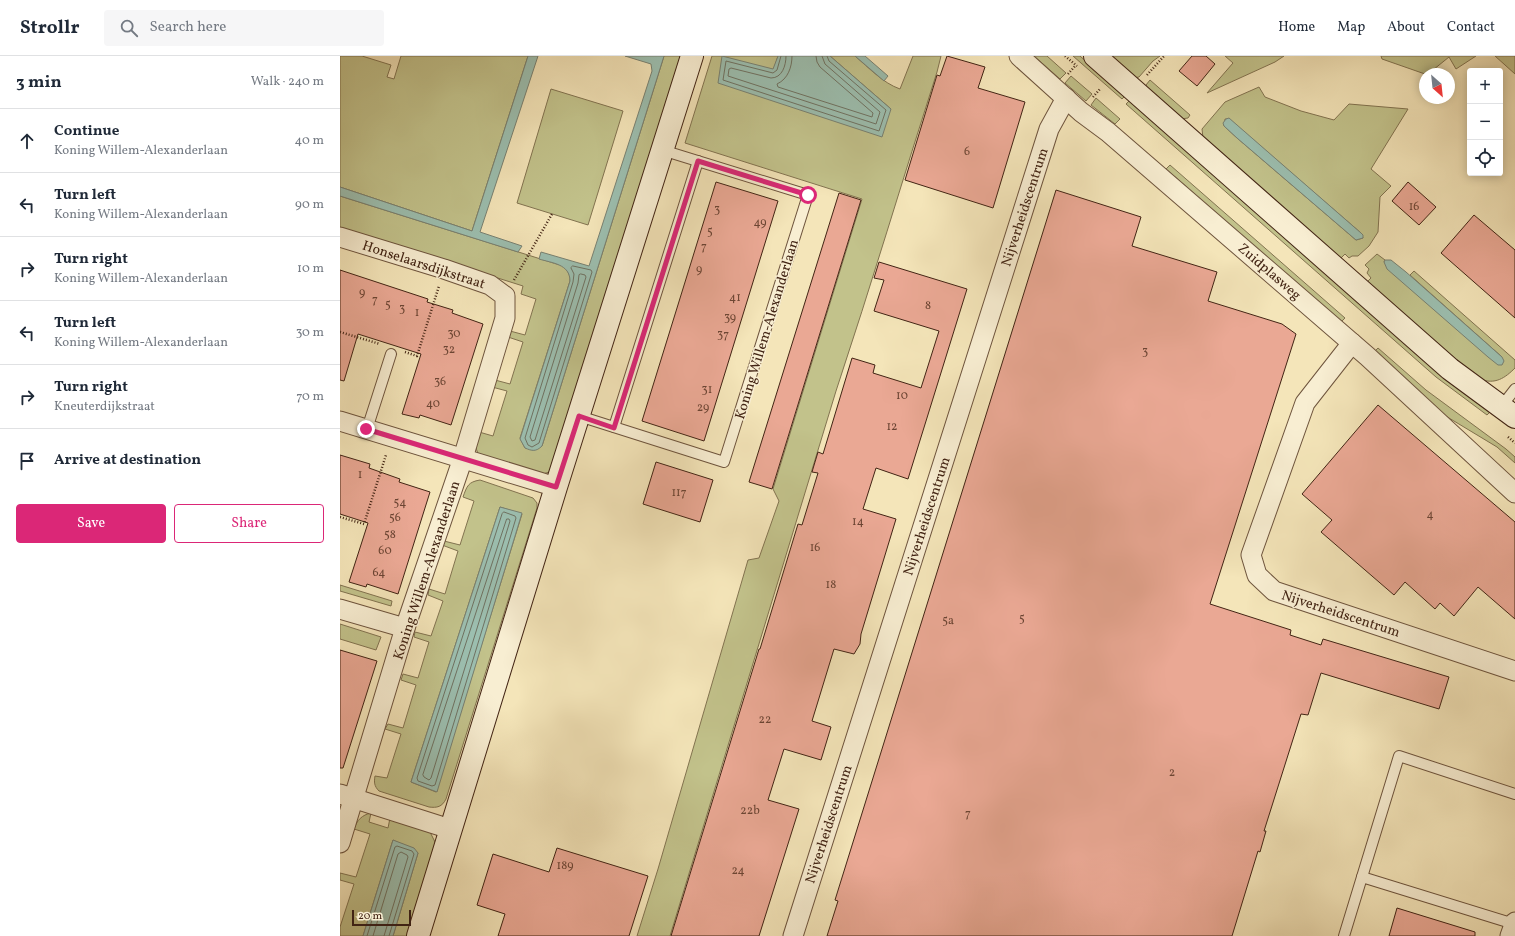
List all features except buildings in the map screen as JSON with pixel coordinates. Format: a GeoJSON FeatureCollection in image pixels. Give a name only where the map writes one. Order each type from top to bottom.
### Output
{"type":"FeatureCollection","features":[{"type":"Feature","properties":{"kind":"street"},"geometry":{"type":"LineString","coordinates":[[418,936],[556,487],[692,56]]}},
{"type":"Feature","properties":{"kind":"street","name":"Zuidplasweg"},"geometry":{"type":"LineString","coordinates":[[1019,56],[1373,361],[1515,492]]}},
{"type":"Feature","properties":{"kind":"street"},"geometry":{"type":"LineString","coordinates":[[1095,56],[1450,369],[1508,412]]}},
{"type":"Feature","properties":{"kind":"street","name":"Nijverheidscentrum"},"geometry":{"type":"LineString","coordinates":[[793,936],[1049,129],[1066,98]]}},
{"type":"Feature","properties":{"kind":"street","name":"Honselaarsdijkstraat"},"geometry":{"type":"LineString","coordinates":[[340,237],[444,269],[490,285],[505,296]]}},
{"type":"Feature","properties":{"kind":"street","name":"Koning Willem-Alexanderlaan"},"geometry":{"type":"LineString","coordinates":[[340,843],[347,796],[463,458],[505,318],[505,296]]}},
{"type":"Feature","properties":{"kind":"street","name":"Nijverheidscentrum"},"geometry":{"type":"LineString","coordinates":[[1352,343],[1305,403],[1251,555],[1256,575],[1274,591],[1515,671]]}},
{"type":"Feature","properties":{"kind":"street"},"geometry":{"type":"LineString","coordinates":[[340,422],[556,487]]}},
{"type":"Feature","properties":{"kind":"street"},"geometry":{"type":"LineString","coordinates":[[340,608],[405,628]]}},
{"type":"Feature","properties":{"kind":"street"},"geometry":{"type":"LineString","coordinates":[[347,796],[450,830]]}},
{"type":"Feature","properties":{"kind":"lane","name":"Koning Willem-Alexanderlaan"},"geometry":{"type":"LineString","coordinates":[[579,416],[724,462],[808,195],[662,150]]}},
{"type":"Feature","properties":{"kind":"lane"},"geometry":{"type":"LineString","coordinates":[[614,428],[698,161]]}},
{"type":"Feature","properties":{"kind":"lane"},"geometry":{"type":"LineString","coordinates":[[366,429],[391,350]]}},
{"type":"Feature","properties":{"kind":"lane"},"geometry":{"type":"LineString","coordinates":[[1508,412],[1515,389]]}},
{"type":"Feature","properties":{"kind":"lane"},"geometry":{"type":"LineString","coordinates":[[1344,936],[1399,756],[1515,794]]}},
{"type":"Feature","properties":{"kind":"lane"},"geometry":{"type":"LineString","coordinates":[[1362,877],[1513,927]]}},
{"type":"Feature","properties":{"kind":"path"},"geometry":{"type":"LineString","coordinates":[[1134,90],[1164,56]]}},
{"type":"Feature","properties":{"kind":"path"},"geometry":{"type":"LineString","coordinates":[[505,296],[552,214]]}},
{"type":"Feature","properties":{"kind":"path"},"geometry":{"type":"LineString","coordinates":[[340,332],[391,350],[417,356],[444,269]]}},
{"type":"Feature","properties":{"kind":"path"},"geometry":{"type":"LineString","coordinates":[[340,517],[364,524],[392,437]]}},
{"type":"Feature","properties":{"kind":"green space"},"geometry":{"type":"Polygon","coordinates":[[[340,56],[362,56],[391,65],[387,77],[394,79],[401,56],[528,56],[472,231],[340,187],[340,56]]]}},
{"type":"Feature","properties":{"kind":"green space"},"geometry":{"type":"Polygon","coordinates":[[[664,56],[682,56],[555,465],[549,472],[540,475],[479,455],[476,449],[476,444],[479,432],[493,436],[507,391],[492,387],[495,380],[510,384],[523,342],[508,337],[510,331],[525,335],[536,299],[521,294],[523,286],[340,228],[340,196],[563,266],[566,269],[569,274],[570,281],[520,438],[525,448],[542,446],[664,56]]]}},
{"type":"Feature","properties":{"kind":"green space"},"geometry":{"type":"Polygon","coordinates":[[[712,56],[778,56],[774,69],[891,109],[830,56],[855,56],[882,79],[900,89],[913,56],[941,56],[836,391],[670,936],[637,936],[748,560],[759,558],[779,501],[773,489],[862,199],[685,143],[712,56]]]}},
{"type":"Feature","properties":{"kind":"green space"},"geometry":{"type":"Polygon","coordinates":[[[1034,56],[1047,56],[1066,73],[1060,79],[1034,56]]]}},
{"type":"Feature","properties":{"kind":"green space"},"geometry":{"type":"Polygon","coordinates":[[[1073,56],[1080,56],[1125,96],[1122,99],[1073,56]]]}},
{"type":"Feature","properties":{"kind":"green space"},"geometry":{"type":"Polygon","coordinates":[[[1109,56],[1160,56],[1153,61],[1139,77],[1134,78],[1109,56]]]}},
{"type":"Feature","properties":{"kind":"green space"},"geometry":{"type":"Polygon","coordinates":[[[1225,56],[1284,56],[1275,62],[1207,93],[1233,63],[1225,56]]]}},
{"type":"Feature","properties":{"kind":"green space"},"geometry":{"type":"Polygon","coordinates":[[[1381,56],[1476,56],[1456,69],[1449,57],[1435,68],[1419,68],[1419,72],[1382,59],[1381,56]]]}},
{"type":"Feature","properties":{"kind":"green space"},"geometry":{"type":"Polygon","coordinates":[[[1495,56],[1515,56],[1515,74],[1495,56]]]}},
{"type":"Feature","properties":{"kind":"green space"},"geometry":{"type":"Polygon","coordinates":[[[1071,76],[1092,94],[1086,101],[1065,83],[1071,76]]]}},
{"type":"Feature","properties":{"kind":"green space"},"geometry":{"type":"Polygon","coordinates":[[[1150,80],[1190,115],[1188,118],[1181,119],[1147,88],[1146,85],[1150,80]]]}},
{"type":"Feature","properties":{"kind":"green space"},"geometry":{"type":"Polygon","coordinates":[[[1259,87],[1265,97],[1301,111],[1334,120],[1349,104],[1408,109],[1371,169],[1391,186],[1380,197],[1378,232],[1369,246],[1358,256],[1352,256],[1349,258],[1345,254],[1340,259],[1203,138],[1202,129],[1225,102],[1259,87]],[[1225,119],[1224,126],[1237,138],[1356,240],[1363,238],[1361,233],[1229,119],[1225,119]]]}},
{"type":"Feature","properties":{"kind":"green space"},"geometry":{"type":"Polygon","coordinates":[[[551,89],[623,111],[588,225],[517,203],[551,89]]]}},
{"type":"Feature","properties":{"kind":"green space"},"geometry":{"type":"Polygon","coordinates":[[[1096,98],[1120,119],[1115,124],[1091,105],[1096,98]]]}},
{"type":"Feature","properties":{"kind":"green space"},"geometry":{"type":"Polygon","coordinates":[[[1130,100],[1490,412],[1487,415],[1436,377],[1126,104],[1130,100]]]}},
{"type":"Feature","properties":{"kind":"green space"},"geometry":{"type":"Polygon","coordinates":[[[1170,165],[1345,318],[1341,322],[1166,169],[1170,165]]]}},
{"type":"Feature","properties":{"kind":"green space"},"geometry":{"type":"Polygon","coordinates":[[[1377,254],[1385,260],[1384,262],[1502,357],[1410,275],[1414,271],[1515,360],[1515,368],[1507,375],[1495,381],[1485,381],[1466,370],[1367,282],[1371,278],[1367,273],[1369,269],[1365,265],[1377,254]]]}},
{"type":"Feature","properties":{"kind":"green space"},"geometry":{"type":"Polygon","coordinates":[[[1378,348],[1426,390],[1506,449],[1515,457],[1515,463],[1497,447],[1444,415],[1374,352],[1378,348]]]}},
{"type":"Feature","properties":{"kind":"green space"},"geometry":{"type":"Polygon","coordinates":[[[480,480],[533,498],[537,503],[537,508],[446,799],[443,804],[439,806],[429,807],[379,791],[375,786],[375,776],[387,778],[401,734],[385,729],[388,724],[403,728],[416,685],[401,680],[403,674],[418,678],[429,642],[414,637],[415,632],[431,636],[443,601],[428,595],[429,589],[445,594],[458,551],[442,545],[444,541],[460,545],[474,501],[463,497],[470,483],[480,480]],[[500,507],[411,782],[436,792],[522,514],[500,507]]]}},
{"type":"Feature","properties":{"kind":"green space"},"geometry":{"type":"Polygon","coordinates":[[[340,585],[392,601],[391,606],[340,591],[340,585]]]}},
{"type":"Feature","properties":{"kind":"green space"},"geometry":{"type":"Polygon","coordinates":[[[340,624],[381,637],[376,650],[340,639],[340,624]]]}},
{"type":"Feature","properties":{"kind":"green space"},"geometry":{"type":"Polygon","coordinates":[[[371,813],[369,822],[388,828],[390,818],[430,832],[436,844],[409,936],[393,936],[418,853],[393,840],[363,936],[340,936],[340,927],[354,884],[340,880],[340,873],[356,877],[370,834],[354,829],[360,818],[371,813]]]}},
{"type":"Feature","properties":{"kind":"water"},"geometry":{"type":"Polygon","coordinates":[[[528,56],[538,56],[480,232],[522,246],[518,252],[340,196],[340,187],[472,231],[528,56]]]}},
{"type":"Feature","properties":{"kind":"water"},"geometry":{"type":"Polygon","coordinates":[[[625,56],[664,56],[542,446],[536,450],[530,450],[525,448],[520,439],[570,281],[569,275],[564,268],[555,263],[539,259],[541,252],[589,266],[652,71],[651,64],[625,56]]]}},
{"type":"Feature","properties":{"kind":"water"},"geometry":{"type":"Polygon","coordinates":[[[722,56],[773,69],[778,56],[830,56],[891,109],[882,137],[718,83],[722,56]]]}},
{"type":"Feature","properties":{"kind":"water"},"geometry":{"type":"Polygon","coordinates":[[[855,56],[865,56],[888,76],[884,81],[855,56]]]}},
{"type":"Feature","properties":{"kind":"water"},"geometry":{"type":"Polygon","coordinates":[[[1229,118],[1361,233],[1363,238],[1356,240],[1237,138],[1224,126],[1223,123],[1229,118]]]}},
{"type":"Feature","properties":{"kind":"water"},"geometry":{"type":"Polygon","coordinates":[[[1385,260],[1391,260],[1406,272],[1502,357],[1504,361],[1502,365],[1498,365],[1488,357],[1387,269],[1384,262],[1385,260]]]}},
{"type":"Feature","properties":{"kind":"water"},"geometry":{"type":"Polygon","coordinates":[[[500,507],[522,513],[437,792],[411,782],[500,507]]]}},
{"type":"Feature","properties":{"kind":"water"},"geometry":{"type":"Polygon","coordinates":[[[393,840],[414,848],[418,853],[393,936],[363,936],[393,840]]]}},
{"type":"Feature","properties":{"kind":"route"},"geometry":{"type":"LineString","coordinates":[[366,429],[556,487],[579,416],[614,428],[698,161],[808,195]]}}]}
